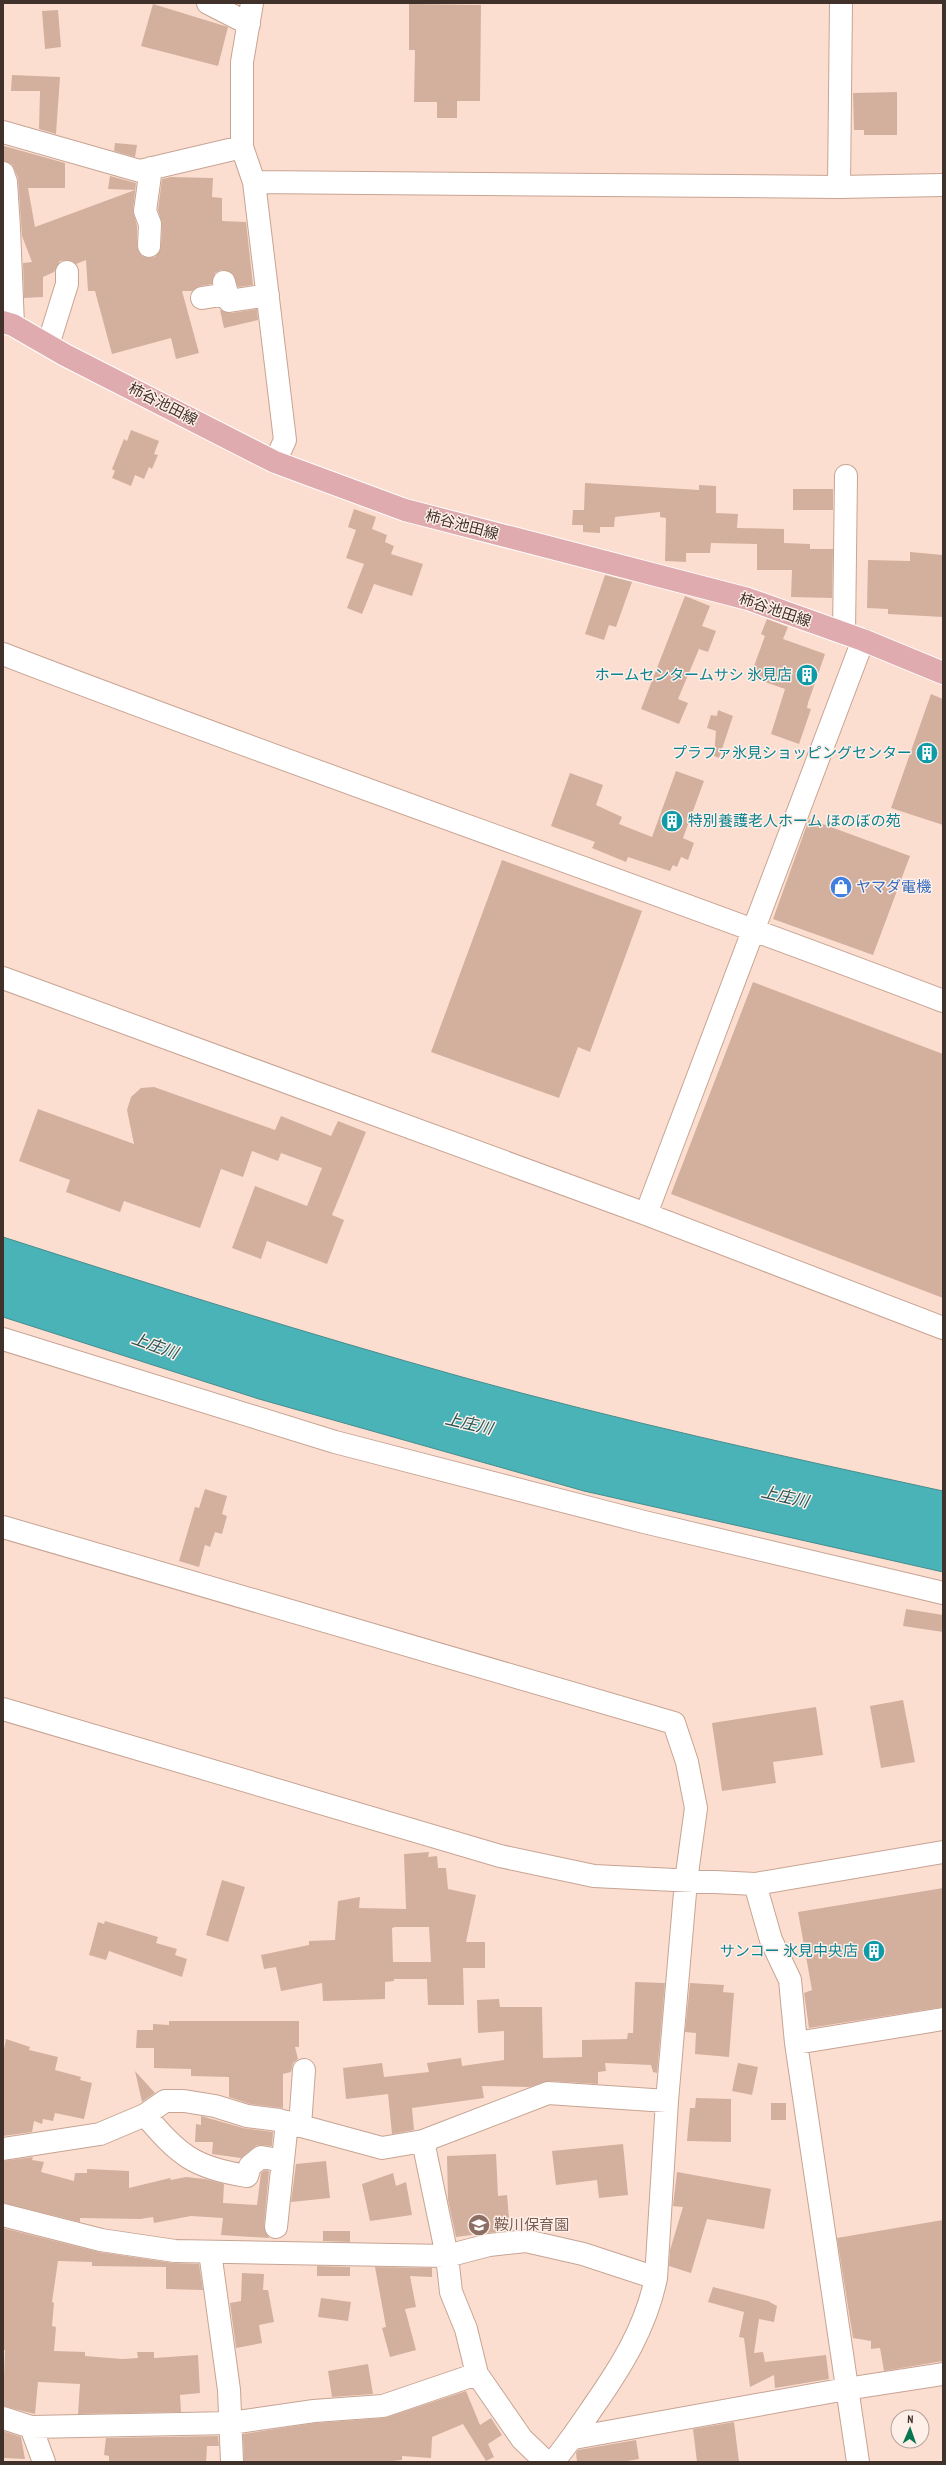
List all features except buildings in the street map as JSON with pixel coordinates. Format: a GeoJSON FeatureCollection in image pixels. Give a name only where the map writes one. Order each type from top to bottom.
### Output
{"type":"FeatureCollection","features":[{"type":"Feature","properties":{"kind":"main road","name":"柿谷池田線"},"geometry":{"type":"LineString","coordinates":[[8,323],[275,462],[405,510],[748,599],[853,637],[943,673]]}},
{"type":"Feature","properties":{"kind":"street"},"geometry":{"type":"LineString","coordinates":[[208,3],[250,13],[242,62],[242,147],[254,182],[285,440],[275,462]]}},
{"type":"Feature","properties":{"kind":"street"},"geometry":{"type":"LineString","coordinates":[[839,187],[841,3]]}},
{"type":"Feature","properties":{"kind":"street"},"geometry":{"type":"LineString","coordinates":[[3,132],[140,171],[242,147]]}},
{"type":"Feature","properties":{"kind":"street"},"geometry":{"type":"LineString","coordinates":[[149,246],[150,224],[137,210],[151,168]]}},
{"type":"Feature","properties":{"kind":"street"},"geometry":{"type":"LineString","coordinates":[[3,173],[8,221],[8,323]]}},
{"type":"Feature","properties":{"kind":"street"},"geometry":{"type":"LineString","coordinates":[[254,182],[839,187],[943,185]]}},
{"type":"Feature","properties":{"kind":"street"},"geometry":{"type":"LineString","coordinates":[[48,345],[67,284],[67,272]]}},
{"type":"Feature","properties":{"kind":"street"},"geometry":{"type":"LineString","coordinates":[[202,298],[226,288],[229,301],[268,295]]}},
{"type":"Feature","properties":{"kind":"street"},"geometry":{"type":"LineString","coordinates":[[646,1214],[753,928],[853,637],[846,476]]}},
{"type":"Feature","properties":{"kind":"street"},"geometry":{"type":"LineString","coordinates":[[3,654],[181,723],[753,928],[943,1001]]}},
{"type":"Feature","properties":{"kind":"street"},"geometry":{"type":"LineString","coordinates":[[3,978],[646,1214],[943,1328]]}},
{"type":"Feature","properties":{"kind":"street"},"geometry":{"type":"LineString","coordinates":[[3,1339],[335,1442],[644,1522],[943,1593]]}},
{"type":"Feature","properties":{"kind":"street"},"geometry":{"type":"LineString","coordinates":[[3,1527],[674,1722],[687,1762],[696,1808],[686,1881],[667,2101],[656,2278],[652,2299],[623,2366],[574,2438],[553,2462]]}},
{"type":"Feature","properties":{"kind":"street"},"geometry":{"type":"LineString","coordinates":[[3,1709],[500,1856],[594,1876],[755,1884],[943,1852]]}},
{"type":"Feature","properties":{"kind":"street"},"geometry":{"type":"LineString","coordinates":[[755,1884],[771,1940],[790,1980],[796,2043],[858,2462]]}},
{"type":"Feature","properties":{"kind":"street"},"geometry":{"type":"LineString","coordinates":[[796,2043],[943,2019]]}},
{"type":"Feature","properties":{"kind":"street"},"geometry":{"type":"LineString","coordinates":[[276,2227],[282,2164],[293,2124],[304,2070]]}},
{"type":"Feature","properties":{"kind":"street"},"geometry":{"type":"LineString","coordinates":[[3,2149],[100,2134],[144,2116],[165,2102],[184,2101],[215,2106],[247,2116],[293,2124],[382,2148],[422,2141],[548,2093],[667,2101]]}},
{"type":"Feature","properties":{"kind":"street"},"geometry":{"type":"LineString","coordinates":[[144,2116],[168,2143],[192,2160],[215,2171],[247,2176],[250,2166],[261,2157],[273,2159],[282,2164]]}},
{"type":"Feature","properties":{"kind":"street"},"geometry":{"type":"LineString","coordinates":[[422,2141],[447,2256],[451,2292],[466,2329],[478,2374],[522,2439],[546,2462]]}},
{"type":"Feature","properties":{"kind":"street"},"geometry":{"type":"LineString","coordinates":[[3,2215],[101,2240],[175,2251],[447,2256],[489,2245],[526,2241],[583,2254],[656,2278]]}},
{"type":"Feature","properties":{"kind":"street"},"geometry":{"type":"LineString","coordinates":[[210,2252],[223,2336],[231,2423],[232,2462]]}},
{"type":"Feature","properties":{"kind":"street"},"geometry":{"type":"LineString","coordinates":[[3,2418],[31,2427],[231,2423],[314,2411],[383,2406],[478,2374]]}},
{"type":"Feature","properties":{"kind":"street"},"geometry":{"type":"LineString","coordinates":[[574,2438],[846,2389],[943,2374]]}},
{"type":"Feature","properties":{"kind":"street"},"geometry":{"type":"LineString","coordinates":[[31,2427],[44,2462]]}},
{"type":"Feature","properties":{"kind":"water","name":"上庄川"},"geometry":{"type":"Polygon","coordinates":[[[3,1237],[117,1274],[347,1344],[462,1377],[642,1423],[943,1491],[943,1572],[584,1491],[259,1399],[3,1317],[3,1237]]]}},
{"type":"Feature","properties":{"kind":"place","name":"ホームセンタームサシ 氷見店"},"geometry":{"type":"Point","coordinates":[807,675]}},
{"type":"Feature","properties":{"kind":"place","name":"プラファ氷見ショッピングセンター"},"geometry":{"type":"Point","coordinates":[927,753]}},
{"type":"Feature","properties":{"kind":"place","name":"特別養護老人ホーム ほのぼの苑"},"geometry":{"type":"Point","coordinates":[672,821]}},
{"type":"Feature","properties":{"kind":"place","name":"ヤマダ電機"},"geometry":{"type":"Point","coordinates":[841,887]}},
{"type":"Feature","properties":{"kind":"place","name":"サンコー 氷見中央店"},"geometry":{"type":"Point","coordinates":[874,1951]}},
{"type":"Feature","properties":{"kind":"place","name":"鞍川保育園"},"geometry":{"type":"Point","coordinates":[479,2225]}}]}
